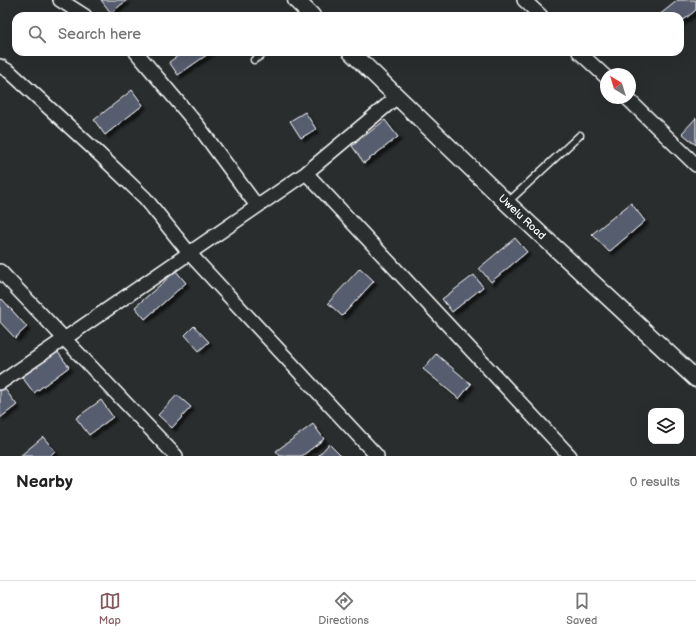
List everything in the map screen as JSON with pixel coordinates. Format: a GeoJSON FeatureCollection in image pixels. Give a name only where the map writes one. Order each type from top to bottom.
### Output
{"type":"FeatureCollection","features":[{"type":"Feature","properties":{"kind":"street"},"geometry":{"type":"LineString","coordinates":[[60,0],[79,12]]}},
{"type":"Feature","properties":{"kind":"street"},"geometry":{"type":"LineString","coordinates":[[296,0],[308,12]]}},
{"type":"Feature","properties":{"kind":"street"},"geometry":{"type":"LineString","coordinates":[[524,0],[537,12]]}},
{"type":"Feature","properties":{"kind":"street"},"geometry":{"type":"LineString","coordinates":[[139,56],[199,127],[257,206]]}},
{"type":"Feature","properties":{"kind":"street","name":"Uwelu Road"},"geometry":{"type":"LineString","coordinates":[[355,56],[507,203],[696,378]]}},
{"type":"Feature","properties":{"kind":"street"},"geometry":{"type":"LineString","coordinates":[[583,56],[600,71]]}},
{"type":"Feature","properties":{"kind":"street"},"geometry":{"type":"LineString","coordinates":[[0,66],[10,72],[145,198],[190,254],[377,456]]}},
{"type":"Feature","properties":{"kind":"street"},"geometry":{"type":"LineString","coordinates":[[0,383],[306,173],[398,96]]}},
{"type":"Feature","properties":{"kind":"street"},"geometry":{"type":"LineString","coordinates":[[634,104],[696,165]]}},
{"type":"Feature","properties":{"kind":"street"},"geometry":{"type":"LineString","coordinates":[[306,173],[570,456]]}},
{"type":"Feature","properties":{"kind":"street"},"geometry":{"type":"LineString","coordinates":[[0,271],[176,456]]}},
{"type":"Feature","properties":{"kind":"lane"},"geometry":{"type":"LineString","coordinates":[[254,60],[260,56]]}},
{"type":"Feature","properties":{"kind":"lane"},"geometry":{"type":"LineString","coordinates":[[507,203],[580,135]]}},
{"type":"Feature","properties":{"kind":"building"},"geometry":{"type":"Polygon","coordinates":[[[101,0],[127,0],[112,12],[110,12],[101,0]]]}},
{"type":"Feature","properties":{"kind":"building"},"geometry":{"type":"Polygon","coordinates":[[[678,0],[696,0],[696,10],[684,20],[684,12],[663,12],[678,0]]]}},
{"type":"Feature","properties":{"kind":"building"},"geometry":{"type":"Polygon","coordinates":[[[178,56],[205,56],[178,75],[169,62],[178,56]]]}},
{"type":"Feature","properties":{"kind":"building"},"geometry":{"type":"Polygon","coordinates":[[[132,90],[143,105],[105,135],[94,120],[132,90]]]}},
{"type":"Feature","properties":{"kind":"building"},"geometry":{"type":"Polygon","coordinates":[[[305,112],[316,129],[301,138],[290,121],[305,112]]]}},
{"type":"Feature","properties":{"kind":"building"},"geometry":{"type":"Polygon","coordinates":[[[696,118],[696,145],[682,133],[696,118]]]}},
{"type":"Feature","properties":{"kind":"building"},"geometry":{"type":"Polygon","coordinates":[[[385,120],[398,137],[364,163],[352,146],[385,120]]]}},
{"type":"Feature","properties":{"kind":"building"},"geometry":{"type":"Polygon","coordinates":[[[631,203],[645,221],[609,252],[592,234],[631,203]]]}},
{"type":"Feature","properties":{"kind":"building"},"geometry":{"type":"Polygon","coordinates":[[[515,238],[527,252],[491,282],[479,268],[515,238]]]}},
{"type":"Feature","properties":{"kind":"building"},"geometry":{"type":"Polygon","coordinates":[[[360,268],[374,281],[342,316],[328,303],[360,268]]]}},
{"type":"Feature","properties":{"kind":"building"},"geometry":{"type":"Polygon","coordinates":[[[176,271],[186,283],[145,319],[135,307],[176,271]]]}},
{"type":"Feature","properties":{"kind":"building"},"geometry":{"type":"Polygon","coordinates":[[[474,275],[483,287],[452,312],[442,299],[474,275]]]}},
{"type":"Feature","properties":{"kind":"building"},"geometry":{"type":"Polygon","coordinates":[[[2,299],[27,327],[15,338],[0,322],[0,301],[2,299]]]}},
{"type":"Feature","properties":{"kind":"building"},"geometry":{"type":"Polygon","coordinates":[[[194,326],[209,342],[199,351],[185,335],[194,326]]]}},
{"type":"Feature","properties":{"kind":"building"},"geometry":{"type":"Polygon","coordinates":[[[57,351],[69,367],[34,393],[22,377],[57,351]]]}},
{"type":"Feature","properties":{"kind":"building"},"geometry":{"type":"Polygon","coordinates":[[[436,354],[471,384],[459,399],[423,369],[436,354]]]}},
{"type":"Feature","properties":{"kind":"building"},"geometry":{"type":"Polygon","coordinates":[[[1,384],[17,405],[0,418],[0,385],[1,384]]]}},
{"type":"Feature","properties":{"kind":"building"},"geometry":{"type":"Polygon","coordinates":[[[177,395],[191,407],[172,428],[158,415],[177,395]]]}},
{"type":"Feature","properties":{"kind":"building"},"geometry":{"type":"Polygon","coordinates":[[[101,400],[113,417],[89,435],[76,418],[101,400]]]}},
{"type":"Feature","properties":{"kind":"building"},"geometry":{"type":"Polygon","coordinates":[[[313,424],[324,439],[302,456],[280,456],[276,451],[313,424]]]}},
{"type":"Feature","properties":{"kind":"building"},"geometry":{"type":"Polygon","coordinates":[[[43,437],[55,451],[50,456],[20,456],[43,437]]]}},
{"type":"Feature","properties":{"kind":"building"},"geometry":{"type":"Polygon","coordinates":[[[329,444],[341,456],[318,456],[329,444]]]}}]}
